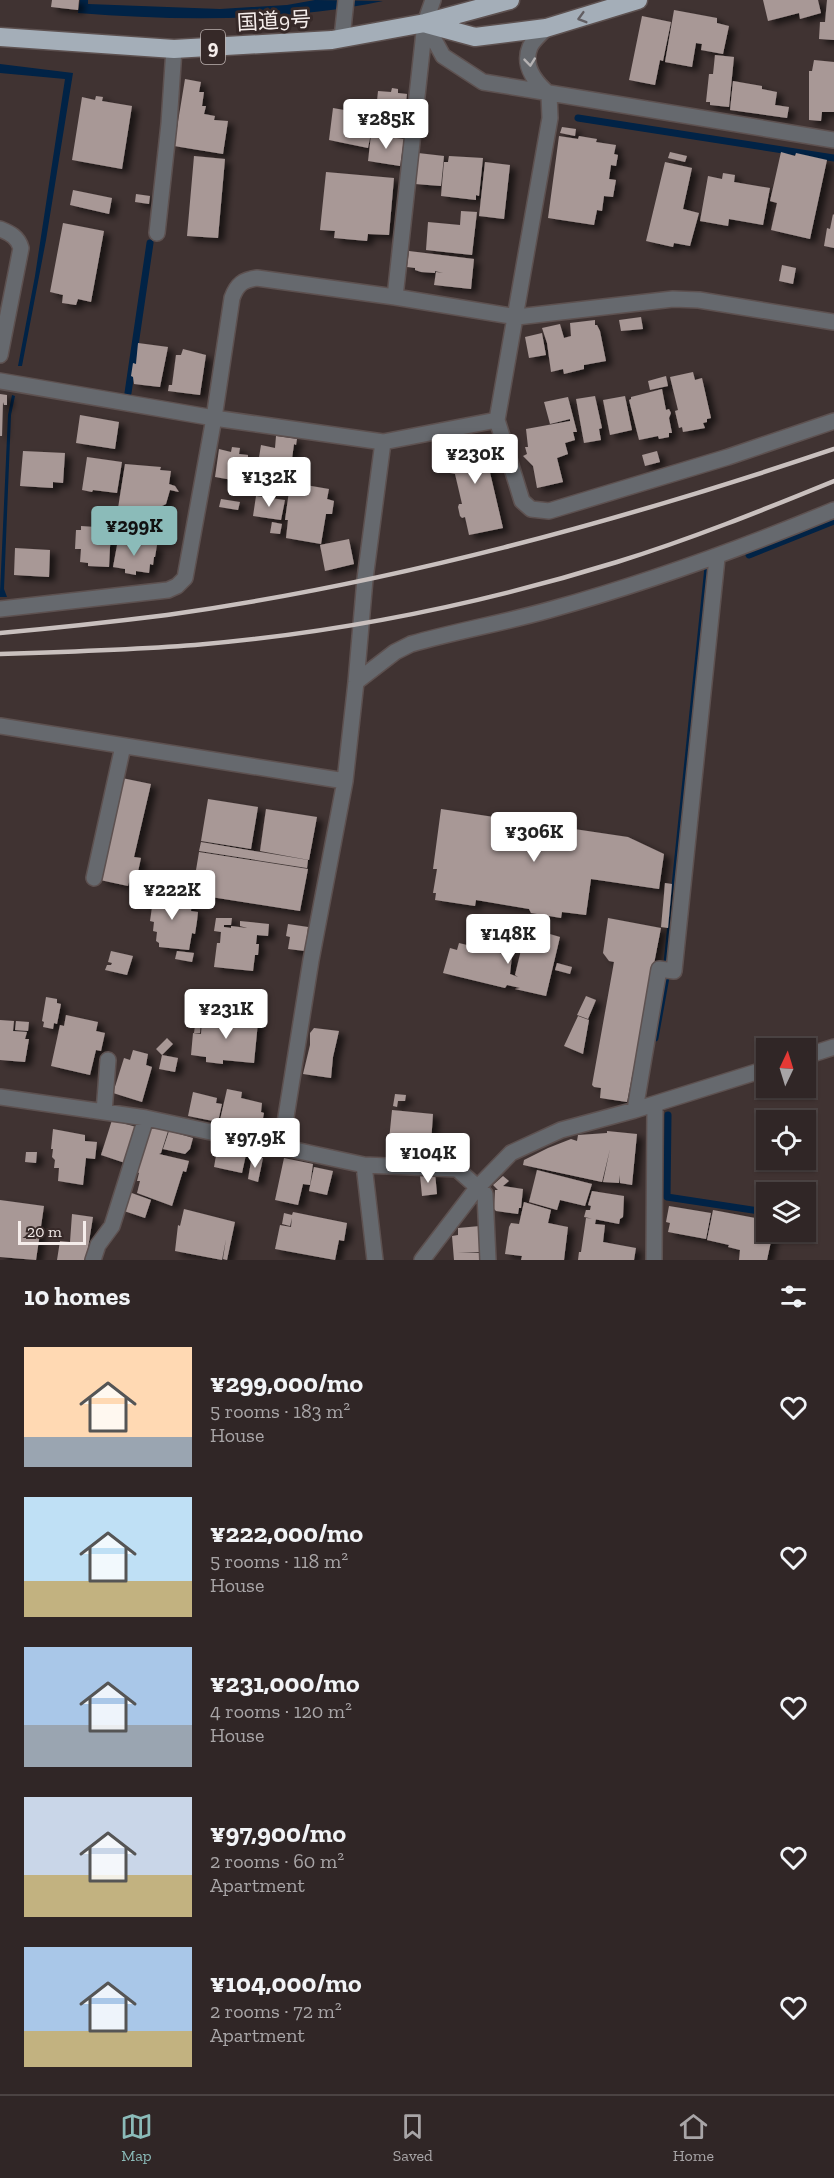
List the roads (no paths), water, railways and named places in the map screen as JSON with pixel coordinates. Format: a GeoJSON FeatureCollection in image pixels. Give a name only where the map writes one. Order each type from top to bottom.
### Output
{"type":"FeatureCollection","features":[{"type":"Feature","properties":{"kind":"highway","name":"9"},"geometry":{"type":"LineString","coordinates":[[425,23],[466,0]]}},
{"type":"Feature","properties":{"kind":"highway","name":"国道9号"},"geometry":{"type":"LineString","coordinates":[[0,37],[174,49],[279,44],[342,38],[425,23],[510,0]]}},
{"type":"Feature","properties":{"kind":"highway","name":"9"},"geometry":{"type":"LineString","coordinates":[[425,23],[476,37],[546,28],[638,0]]}},
{"type":"Feature","properties":{"kind":"street"},"geometry":{"type":"LineString","coordinates":[[395,297],[425,23],[434,0]]}},
{"type":"Feature","properties":{"kind":"street"},"geometry":{"type":"LineString","coordinates":[[342,38],[346,6]]}},
{"type":"Feature","properties":{"kind":"street"},"geometry":{"type":"LineString","coordinates":[[425,23],[443,56],[483,82],[834,140]]}},
{"type":"Feature","properties":{"kind":"street"},"geometry":{"type":"LineString","coordinates":[[546,28],[530,46],[528,60],[535,82],[549,94],[550,118],[517,317],[497,420],[522,501],[531,509],[549,511],[728,458],[834,422]]}},
{"type":"Feature","properties":{"kind":"street"},"geometry":{"type":"LineString","coordinates":[[157,233],[169,124],[174,49]]}},
{"type":"Feature","properties":{"kind":"street"},"geometry":{"type":"LineString","coordinates":[[0,229],[13,235],[19,241],[21,248],[0,355]]}},
{"type":"Feature","properties":{"kind":"street"},"geometry":{"type":"LineString","coordinates":[[0,609],[168,590],[182,582],[188,568],[232,298],[235,289],[246,279],[257,278],[395,297],[517,317],[674,299],[699,300],[834,322]]}},
{"type":"Feature","properties":{"kind":"street"},"geometry":{"type":"LineString","coordinates":[[0,381],[311,434],[383,442],[497,420]]}},
{"type":"Feature","properties":{"kind":"street"},"geometry":{"type":"LineString","coordinates":[[281,1148],[314,948],[345,781],[365,579],[383,442]]}},
{"type":"Feature","properties":{"kind":"street"},"geometry":{"type":"LineString","coordinates":[[356,682],[395,652],[411,644],[547,611],[717,558],[834,510]]}},
{"type":"Feature","properties":{"kind":"street"},"geometry":{"type":"LineString","coordinates":[[635,1110],[659,969],[674,971],[717,558]]}},
{"type":"Feature","properties":{"kind":"street"},"geometry":{"type":"LineString","coordinates":[[0,726],[345,781]]}},
{"type":"Feature","properties":{"kind":"street"},"geometry":{"type":"LineString","coordinates":[[94,878],[123,746]]}},
{"type":"Feature","properties":{"kind":"street"},"geometry":{"type":"LineString","coordinates":[[816,1053],[834,1047]]}},
{"type":"Feature","properties":{"kind":"street"},"geometry":{"type":"LineString","coordinates":[[104,1112],[108,1060]]}},
{"type":"Feature","properties":{"kind":"street"},"geometry":{"type":"LineString","coordinates":[[422,1260],[477,1188],[511,1153],[561,1130],[635,1110],[756,1072]]}},
{"type":"Feature","properties":{"kind":"street"},"geometry":{"type":"LineString","coordinates":[[0,1097],[146,1118],[364,1165],[457,1168],[485,1194],[488,1260]]}},
{"type":"Feature","properties":{"kind":"street"},"geometry":{"type":"LineString","coordinates":[[654,1260],[655,1104]]}},
{"type":"Feature","properties":{"kind":"street"},"geometry":{"type":"LineString","coordinates":[[93,1260],[98,1245],[112,1226],[146,1118]]}},
{"type":"Feature","properties":{"kind":"street"},"geometry":{"type":"LineString","coordinates":[[364,1165],[375,1260]]}},
{"type":"Feature","properties":{"kind":"water"},"geometry":{"type":"Polygon","coordinates":[[[80,0],[88,0],[88,4],[220,9],[287,5],[315,0],[383,1],[307,13],[193,18],[78,13],[80,0]]]}},
{"type":"Feature","properties":{"kind":"water"},"geometry":{"type":"Polygon","coordinates":[[[0,64],[73,73],[46,240],[22,366],[18,366],[35,276],[65,79],[0,73],[0,64]]]}},
{"type":"Feature","properties":{"kind":"water"},"geometry":{"type":"Polygon","coordinates":[[[12,395],[15,396],[11,415],[4,589],[7,597],[0,597],[8,415],[12,395]]]}},
{"type":"Feature","properties":{"kind":"waterway"},"geometry":{"type":"LineString","coordinates":[[578,118],[834,158]]}},
{"type":"Feature","properties":{"kind":"waterway"},"geometry":{"type":"LineString","coordinates":[[128,393],[150,243]]}},
{"type":"Feature","properties":{"kind":"waterway"},"geometry":{"type":"LineString","coordinates":[[749,555],[834,521]]}},
{"type":"Feature","properties":{"kind":"waterway"},"geometry":{"type":"LineString","coordinates":[[667,963],[708,567]]}},
{"type":"Feature","properties":{"kind":"waterway"},"geometry":{"type":"LineString","coordinates":[[655,1038],[666,977]]}},
{"type":"Feature","properties":{"kind":"waterway"},"geometry":{"type":"LineString","coordinates":[[668,1115],[667,1197],[756,1210]]}},
{"type":"Feature","properties":{"kind":"railway"},"geometry":{"type":"LineString","coordinates":[[0,633],[167,615],[252,602],[421,568],[587,525],[834,449]]}},
{"type":"Feature","properties":{"kind":"railway"},"geometry":{"type":"LineString","coordinates":[[0,654],[122,650],[248,640],[408,615],[514,591],[617,562],[699,534],[834,481]]}}]}
